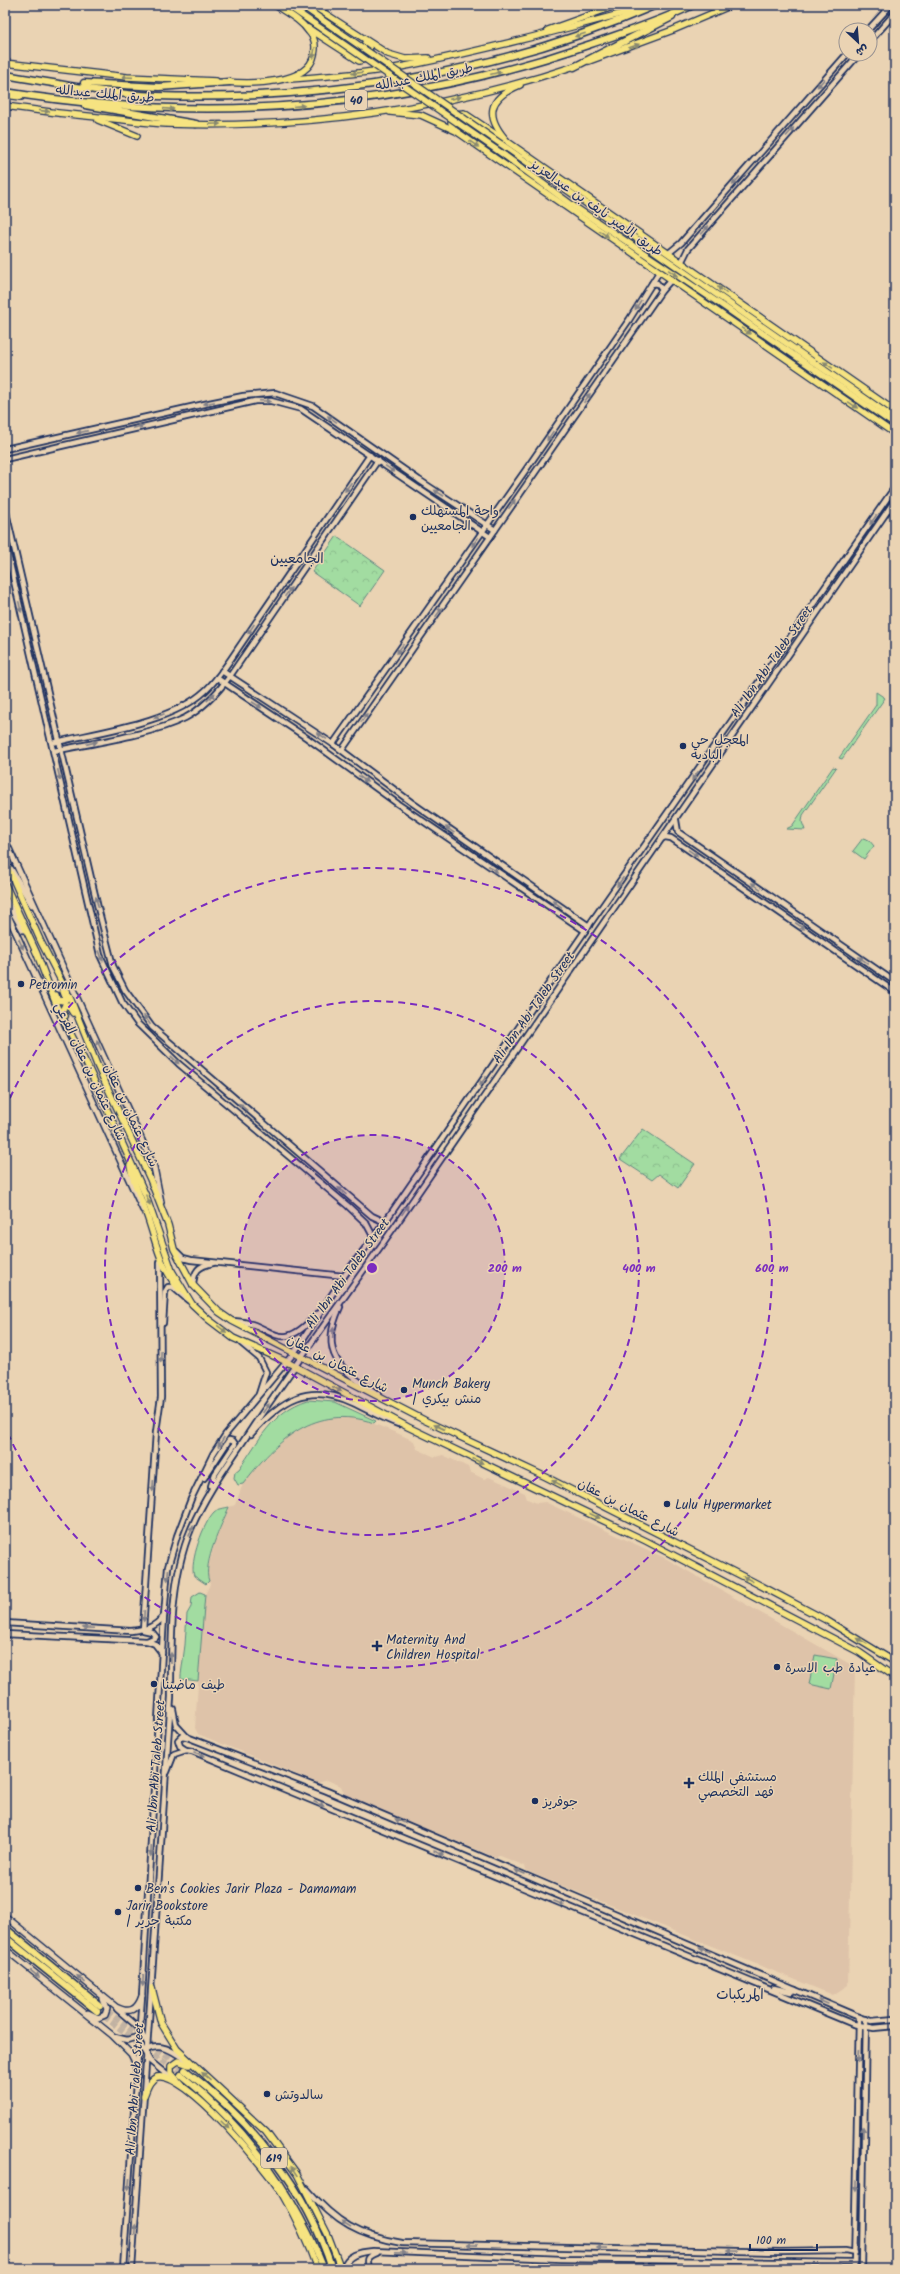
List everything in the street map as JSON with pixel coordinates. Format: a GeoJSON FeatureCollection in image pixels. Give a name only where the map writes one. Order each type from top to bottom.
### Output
{"type":"FeatureCollection","features":[{"type":"Feature","properties":{"kind":"highway","name":"طريق الملك عبدالله"},"geometry":{"type":"LineString","coordinates":[[5,74],[48,82],[156,96],[269,96],[354,87],[433,74],[512,55],[586,33],[654,5]]}},
{"type":"Feature","properties":{"kind":"highway","name":"طريق الملك عبدالله"},"geometry":{"type":"LineString","coordinates":[[5,92],[44,98],[179,110],[230,110],[297,106],[391,96],[454,83],[558,55],[692,6]]}},
{"type":"Feature","properties":{"kind":"highway"},"geometry":{"type":"LineString","coordinates":[[574,67],[692,6]]}},
{"type":"Feature","properties":{"kind":"highway"},"geometry":{"type":"LineString","coordinates":[[48,82],[159,87],[230,82]]}},
{"type":"Feature","properties":{"kind":"highway"},"geometry":{"type":"LineString","coordinates":[[44,98],[196,124]]}},
{"type":"Feature","properties":{"kind":"highway"},"geometry":{"type":"LineString","coordinates":[[5,1928],[98,2008],[5,1937]]}},
{"type":"Feature","properties":{"kind":"highway","name":"619"},"geometry":{"type":"LineString","coordinates":[[324,2269],[301,2218],[275,2174],[243,2133],[183,2073],[221,2098],[274,2158],[312,2222],[332,2269]]}},
{"type":"Feature","properties":{"kind":"main road"},"geometry":{"type":"LineString","coordinates":[[275,5],[355,59],[366,59],[370,54],[369,47],[352,32]]}},
{"type":"Feature","properties":{"kind":"main road","name":"طريق الأمير نايف بن عبدالعزيز"},"geometry":{"type":"LineString","coordinates":[[288,5],[504,155],[572,206],[854,394],[895,419]]}},
{"type":"Feature","properties":{"kind":"main road","name":"طريق الأمير نايف بن عبدالعزيز"},"geometry":{"type":"LineString","coordinates":[[301,5],[666,259],[895,425]]}},
{"type":"Feature","properties":{"kind":"main road"},"geometry":{"type":"LineString","coordinates":[[312,5],[378,49],[396,57],[415,59],[450,56]]}},
{"type":"Feature","properties":{"kind":"main road"},"geometry":{"type":"LineString","coordinates":[[518,40],[576,21],[618,5]]}},
{"type":"Feature","properties":{"kind":"main road"},"geometry":{"type":"LineString","coordinates":[[5,63],[127,77],[230,82],[280,80],[357,73],[450,56],[561,31],[654,5]]}},
{"type":"Feature","properties":{"kind":"main road"},"geometry":{"type":"LineString","coordinates":[[5,106],[166,124],[286,123],[373,113],[451,99],[574,67],[638,44],[732,5]]}},
{"type":"Feature","properties":{"kind":"main road"},"geometry":{"type":"LineString","coordinates":[[280,80],[304,71],[314,58],[314,38],[300,22]]}},
{"type":"Feature","properties":{"kind":"main road"},"geometry":{"type":"LineString","coordinates":[[508,142],[494,123],[494,106],[506,91],[536,78]]}},
{"type":"Feature","properties":{"kind":"main road"},"geometry":{"type":"LineString","coordinates":[[5,96],[44,98]]}},
{"type":"Feature","properties":{"kind":"main road"},"geometry":{"type":"LineString","coordinates":[[373,113],[409,112],[421,114],[456,131],[895,434]]}},
{"type":"Feature","properties":{"kind":"main road"},"geometry":{"type":"LineString","coordinates":[[456,131],[451,125],[452,118],[455,114],[464,112],[670,252],[708,281],[895,411]]}},
{"type":"Feature","properties":{"kind":"main road"},"geometry":{"type":"LineString","coordinates":[[87,116],[112,124],[137,136]]}},
{"type":"Feature","properties":{"kind":"main road"},"geometry":{"type":"LineString","coordinates":[[666,259],[708,281]]}},
{"type":"Feature","properties":{"kind":"main road"},"geometry":{"type":"LineString","coordinates":[[691,286],[725,317]]}},
{"type":"Feature","properties":{"kind":"main road","name":"شارع عثمان بن عفان الفرعي"},"geometry":{"type":"LineString","coordinates":[[5,840],[154,1167],[163,1211]]}},
{"type":"Feature","properties":{"kind":"main road"},"geometry":{"type":"LineString","coordinates":[[5,860],[50,937]]}},
{"type":"Feature","properties":{"kind":"main road","name":"شارع عثمان بن عفان"},"geometry":{"type":"LineString","coordinates":[[5,860],[41,942],[71,1000],[97,1065],[163,1211],[174,1249],[193,1285],[219,1312],[232,1321],[426,1421],[546,1477],[752,1581],[826,1620],[895,1662]]}},
{"type":"Feature","properties":{"kind":"main road","name":"شارع عثمان بن عفان"},"geometry":{"type":"LineString","coordinates":[[5,884],[37,954],[57,1007],[88,1067],[153,1213],[169,1264],[192,1304],[208,1319],[233,1338],[287,1362],[408,1427],[646,1541],[859,1652],[895,1677]]}},
{"type":"Feature","properties":{"kind":"main road"},"geometry":{"type":"LineString","coordinates":[[5,898],[37,954],[57,1000],[64,1002],[65,995],[41,942]]}},
{"type":"Feature","properties":{"kind":"main road","name":"شارع عثمان بن عفان الفرعي"},"geometry":{"type":"LineString","coordinates":[[5,909],[148,1221]]}},
{"type":"Feature","properties":{"kind":"main road"},"geometry":{"type":"LineString","coordinates":[[88,1067],[62,1011],[65,1005],[71,1009],[97,1065]]}},
{"type":"Feature","properties":{"kind":"main road"},"geometry":{"type":"LineString","coordinates":[[129,1158],[132,1178],[148,1221],[160,1262],[169,1277],[192,1304]]}},
{"type":"Feature","properties":{"kind":"main road"},"geometry":{"type":"LineString","coordinates":[[5,1916],[116,2007],[125,2011],[132,2011],[139,2006],[142,1996]]}},
{"type":"Feature","properties":{"kind":"main road"},"geometry":{"type":"LineString","coordinates":[[5,1949],[112,2035],[134,2058],[137,2076]]}},
{"type":"Feature","properties":{"kind":"main road"},"geometry":{"type":"LineString","coordinates":[[152,1988],[161,2023],[170,2039],[188,2062],[229,2095],[266,2132],[303,2185],[328,2235],[342,2269]]}},
{"type":"Feature","properties":{"kind":"main road"},"geometry":{"type":"LineString","coordinates":[[78,2008],[96,2018],[105,2015],[107,2006],[98,1993]]}},
{"type":"Feature","properties":{"kind":"main road"},"geometry":{"type":"LineString","coordinates":[[195,2068],[178,2061],[171,2066],[171,2073],[245,2145],[273,2182],[295,2218],[317,2269]]}},
{"type":"Feature","properties":{"kind":"main road"},"geometry":{"type":"LineString","coordinates":[[144,2096],[150,2082],[160,2077],[186,2089]]}},
{"type":"Feature","properties":{"kind":"street"},"geometry":{"type":"LineString","coordinates":[[875,22],[891,5]]}},
{"type":"Feature","properties":{"kind":"street"},"geometry":{"type":"LineString","coordinates":[[878,32],[895,13]]}},
{"type":"Feature","properties":{"kind":"street"},"geometry":{"type":"LineString","coordinates":[[670,252],[681,243],[840,62]]}},
{"type":"Feature","properties":{"kind":"street"},"geometry":{"type":"LineString","coordinates":[[682,262],[688,250],[851,62]]}},
{"type":"Feature","properties":{"kind":"street"},"geometry":{"type":"LineString","coordinates":[[681,243],[683,249],[688,250]]}},
{"type":"Feature","properties":{"kind":"street"},"geometry":{"type":"LineString","coordinates":[[333,744],[621,332],[659,272]]}},
{"type":"Feature","properties":{"kind":"street"},"geometry":{"type":"LineString","coordinates":[[342,750],[662,290],[671,280]]}},
{"type":"Feature","properties":{"kind":"street"},"geometry":{"type":"LineString","coordinates":[[652,284],[657,283],[662,290]]}},
{"type":"Feature","properties":{"kind":"street"},"geometry":{"type":"LineString","coordinates":[[5,449],[209,403],[243,396],[275,393],[313,406],[495,530]]}},
{"type":"Feature","properties":{"kind":"street"},"geometry":{"type":"LineString","coordinates":[[5,459],[255,401],[271,401],[301,409],[490,537]]}},
{"type":"Feature","properties":{"kind":"street"},"geometry":{"type":"LineString","coordinates":[[52,743],[160,716],[186,706],[204,692],[222,671],[370,455]]}},
{"type":"Feature","properties":{"kind":"street"},"geometry":{"type":"LineString","coordinates":[[54,752],[151,730],[185,718],[209,700],[230,676],[378,460]]}},
{"type":"Feature","properties":{"kind":"street","name":"Ali Ibn Abi Taleb Street"},"geometry":{"type":"LineString","coordinates":[[328,1302],[344,1276],[374,1238],[585,931],[895,487]]}},
{"type":"Feature","properties":{"kind":"street","name":"Ali Ibn Abi Taleb Street"},"geometry":{"type":"LineString","coordinates":[[132,2269],[150,2025],[164,1779],[171,1697],[171,1646],[180,1569],[191,1530],[209,1492],[294,1366],[344,1298],[895,500]]}},
{"type":"Feature","properties":{"kind":"street"},"geometry":{"type":"LineString","coordinates":[[5,508],[98,908],[113,966],[125,990],[152,1027],[372,1216],[385,1222]]}},
{"type":"Feature","properties":{"kind":"street"},"geometry":{"type":"LineString","coordinates":[[5,542],[100,955],[122,1002],[137,1023],[179,1064],[366,1223],[374,1238]]}},
{"type":"Feature","properties":{"kind":"street"},"geometry":{"type":"LineString","coordinates":[[222,671],[342,750],[411,802],[589,926]]}},
{"type":"Feature","properties":{"kind":"street"},"geometry":{"type":"LineString","coordinates":[[217,678],[307,738],[398,804],[585,931]]}},
{"type":"Feature","properties":{"kind":"street"},"geometry":{"type":"LineString","coordinates":[[676,818],[678,832],[895,982]]}},
{"type":"Feature","properties":{"kind":"street"},"geometry":{"type":"LineString","coordinates":[[660,841],[665,837],[671,838],[895,992]]}},
{"type":"Feature","properties":{"kind":"street"},"geometry":{"type":"LineString","coordinates":[[366,1223],[370,1221],[372,1216]]}},
{"type":"Feature","properties":{"kind":"street"},"geometry":{"type":"LineString","coordinates":[[174,1249],[187,1259],[344,1276]]}},
{"type":"Feature","properties":{"kind":"street"},"geometry":{"type":"LineString","coordinates":[[143,1630],[156,1432],[161,1397],[160,1262]]}},
{"type":"Feature","properties":{"kind":"street"},"geometry":{"type":"LineString","coordinates":[[193,1285],[194,1273],[199,1267],[220,1262]]}},
{"type":"Feature","properties":{"kind":"street"},"geometry":{"type":"LineString","coordinates":[[161,1338],[165,1292],[168,1287],[173,1288],[192,1304]]}},
{"type":"Feature","properties":{"kind":"street"},"geometry":{"type":"LineString","coordinates":[[344,1298],[334,1320],[332,1334],[334,1352],[344,1370],[351,1377],[392,1403],[426,1421]]}},
{"type":"Feature","properties":{"kind":"street"},"geometry":{"type":"LineString","coordinates":[[232,1321],[242,1321],[274,1335],[287,1336],[299,1332],[328,1302]]}},
{"type":"Feature","properties":{"kind":"street"},"geometry":{"type":"LineString","coordinates":[[191,1499],[223,1439],[294,1353],[328,1302]]}},
{"type":"Feature","properties":{"kind":"street"},"geometry":{"type":"LineString","coordinates":[[233,1338],[255,1353],[263,1364],[266,1372],[261,1390],[252,1405]]}},
{"type":"Feature","properties":{"kind":"street"},"geometry":{"type":"LineString","coordinates":[[238,1449],[266,1417],[282,1404],[299,1396],[316,1394],[332,1396],[408,1427]]}},
{"type":"Feature","properties":{"kind":"street"},"geometry":{"type":"LineString","coordinates":[[191,1499],[226,1443],[229,1440],[233,1441],[235,1444],[215,1474],[209,1492]]}},
{"type":"Feature","properties":{"kind":"street","name":"Ali Ibn Abi Taleb Street"},"geometry":{"type":"LineString","coordinates":[[123,2269],[140,2037],[168,1567],[177,1536],[191,1499]]}},
{"type":"Feature","properties":{"kind":"street"},"geometry":{"type":"LineString","coordinates":[[5,1623],[131,1631],[143,1630],[156,1625],[164,1616]]}},
{"type":"Feature","properties":{"kind":"street"},"geometry":{"type":"LineString","coordinates":[[143,1630],[155,1634],[156,1637],[147,1641]]}},
{"type":"Feature","properties":{"kind":"street"},"geometry":{"type":"LineString","coordinates":[[5,1634],[147,1641],[155,1644],[162,1653]]}},
{"type":"Feature","properties":{"kind":"street"},"geometry":{"type":"LineString","coordinates":[[171,1697],[176,1724],[187,1737]]}},
{"type":"Feature","properties":{"kind":"street"},"geometry":{"type":"LineString","coordinates":[[895,2019],[880,2021],[859,2017],[327,1791],[187,1737],[182,1736],[178,1740],[180,1746],[186,1750],[772,1989],[859,2026],[895,2026]]}},
{"type":"Feature","properties":{"kind":"street"},"geometry":{"type":"LineString","coordinates":[[164,1779],[174,1754],[186,1750]]}},
{"type":"Feature","properties":{"kind":"street"},"geometry":{"type":"LineString","coordinates":[[772,1989],[780,1988],[791,1992],[795,1990]]}},
{"type":"Feature","properties":{"kind":"street"},"geometry":{"type":"LineString","coordinates":[[116,2007],[140,2029]]}},
{"type":"Feature","properties":{"kind":"street"},"geometry":{"type":"LineString","coordinates":[[854,2269],[859,2017]]}},
{"type":"Feature","properties":{"kind":"street"},"geometry":{"type":"LineString","coordinates":[[862,2269],[862,2156],[866,2019]]}},
{"type":"Feature","properties":{"kind":"street"},"geometry":{"type":"LineString","coordinates":[[112,2035],[127,2040],[140,2037],[150,2025]]}},
{"type":"Feature","properties":{"kind":"street"},"geometry":{"type":"LineString","coordinates":[[140,2037],[148,2048]]}},
{"type":"Feature","properties":{"kind":"street"},"geometry":{"type":"LineString","coordinates":[[140,2037],[143,2052],[147,2058],[186,2089]]}},
{"type":"Feature","properties":{"kind":"street"},"geometry":{"type":"LineString","coordinates":[[138,2060],[143,2052],[148,2048],[158,2047],[167,2048],[188,2062]]}},
{"type":"Feature","properties":{"kind":"street"},"geometry":{"type":"LineString","coordinates":[[303,2185],[325,2208],[359,2232],[376,2239],[402,2243],[780,2252],[845,2251],[855,2253]]}},
{"type":"Feature","properties":{"kind":"street"},"geometry":{"type":"LineString","coordinates":[[342,2269],[344,2263],[351,2256],[366,2252],[561,2259],[853,2263]]}},
{"type":"Feature","properties":{"kind":"street"},"geometry":{"type":"LineString","coordinates":[[368,2269],[366,2260],[367,2257],[379,2252]]}},
{"type":"Feature","properties":{"kind":"shaded area"},"geometry":{"type":"Polygon","coordinates":[[[347,1417],[367,1421],[399,1434],[414,1441],[417,1449],[435,1457],[443,1455],[468,1467],[470,1472],[484,1479],[489,1477],[525,1493],[527,1499],[537,1503],[545,1502],[665,1558],[855,1667],[848,1985],[833,1995],[541,1877],[526,1870],[525,1866],[498,1855],[496,1857],[490,1855],[345,1795],[341,1786],[327,1780],[318,1783],[198,1734],[195,1728],[204,1597],[210,1584],[206,1575],[215,1542],[229,1507],[235,1505],[243,1484],[254,1470],[285,1438],[314,1422],[331,1418],[347,1417]]]}},
{"type":"Feature","properties":{"kind":"green space"},"geometry":{"type":"Polygon","coordinates":[[[337,536],[385,570],[360,606],[312,572],[337,536]]]}},
{"type":"Feature","properties":{"kind":"green space"},"geometry":{"type":"Polygon","coordinates":[[[876,692],[885,698],[842,759],[839,758],[876,705],[876,692]]]}},
{"type":"Feature","properties":{"kind":"green space"},"geometry":{"type":"Polygon","coordinates":[[[833,767],[836,768],[803,815],[802,822],[805,830],[786,829],[792,826],[833,767]]]}},
{"type":"Feature","properties":{"kind":"green space"},"geometry":{"type":"Polygon","coordinates":[[[863,838],[869,840],[874,846],[864,859],[853,851],[863,838]]]}},
{"type":"Feature","properties":{"kind":"green space"},"geometry":{"type":"Polygon","coordinates":[[[643,1129],[695,1164],[678,1188],[659,1174],[652,1180],[620,1159],[643,1129]]]}},
{"type":"Feature","properties":{"kind":"green space"},"geometry":{"type":"Polygon","coordinates":[[[308,1400],[335,1402],[376,1421],[374,1423],[353,1418],[333,1418],[316,1422],[299,1430],[284,1440],[256,1468],[243,1484],[238,1485],[234,1478],[235,1472],[239,1469],[268,1428],[285,1411],[308,1400]]]}},
{"type":"Feature","properties":{"kind":"green space"},"geometry":{"type":"Polygon","coordinates":[[[229,1507],[210,1555],[208,1565],[209,1581],[206,1584],[194,1576],[193,1570],[195,1552],[210,1517],[219,1509],[229,1507]]]}},
{"type":"Feature","properties":{"kind":"green space"},"geometry":{"type":"Polygon","coordinates":[[[200,1592],[205,1594],[198,1681],[181,1679],[187,1614],[191,1607],[192,1597],[200,1592]]]}},
{"type":"Feature","properties":{"kind":"green space"},"geometry":{"type":"Polygon","coordinates":[[[815,1655],[837,1659],[831,1689],[809,1684],[815,1655]]]}},
{"type":"Feature","properties":{"kind":"tunnel"},"geometry":{"type":"LineString","coordinates":[[100,2006],[185,2070]]}},
{"type":"Feature","properties":{"kind":"tunnel"},"geometry":{"type":"LineString","coordinates":[[97,2011],[181,2075]]}},
{"type":"Feature","properties":{"kind":"place","name":"واحة المستهلك الجامعيين"},"geometry":{"type":"Point","coordinates":[413,517]}},
{"type":"Feature","properties":{"kind":"place","name":"المعجل حي الباديه"},"geometry":{"type":"Point","coordinates":[683,746]}},
{"type":"Feature","properties":{"kind":"place","name":"Petromin"},"geometry":{"type":"Point","coordinates":[21,984]}},
{"type":"Feature","properties":{"kind":"place","name":"Munch Bakery | منش بيكري"},"geometry":{"type":"Point","coordinates":[404,1390]}},
{"type":"Feature","properties":{"kind":"place","name":"Lulu Hypermarket"},"geometry":{"type":"Point","coordinates":[667,1504]}},
{"type":"Feature","properties":{"kind":"place","name":"Maternity And Children Hospital"},"geometry":{"type":"Point","coordinates":[377,1646]}},
{"type":"Feature","properties":{"kind":"place","name":"عيادة طب الاسرة"},"geometry":{"type":"Point","coordinates":[777,1667]}},
{"type":"Feature","properties":{"kind":"place","name":"طيف ماضينا"},"geometry":{"type":"Point","coordinates":[154,1684]}},
{"type":"Feature","properties":{"kind":"place","name":"مستشفى الملك فهد التخصصي"},"geometry":{"type":"Point","coordinates":[689,1783]}},
{"type":"Feature","properties":{"kind":"place","name":"جوفريز"},"geometry":{"type":"Point","coordinates":[535,1801]}},
{"type":"Feature","properties":{"kind":"place","name":"Ben's Cookies Jarir Plaza - Damamam"},"geometry":{"type":"Point","coordinates":[138,1888]}},
{"type":"Feature","properties":{"kind":"place","name":"Jarir Bookstore | مكتبة جرير"},"geometry":{"type":"Point","coordinates":[118,1912]}},
{"type":"Feature","properties":{"kind":"place","name":"سالدوتش"},"geometry":{"type":"Point","coordinates":[267,2094]}},
{"type":"Feature","properties":{"kind":"district","name":"الجامعيين"},"geometry":{"type":"Point","coordinates":[297,558]}},
{"type":"Feature","properties":{"kind":"district","name":"المريكبات"},"geometry":{"type":"Point","coordinates":[740,1994]}}]}
